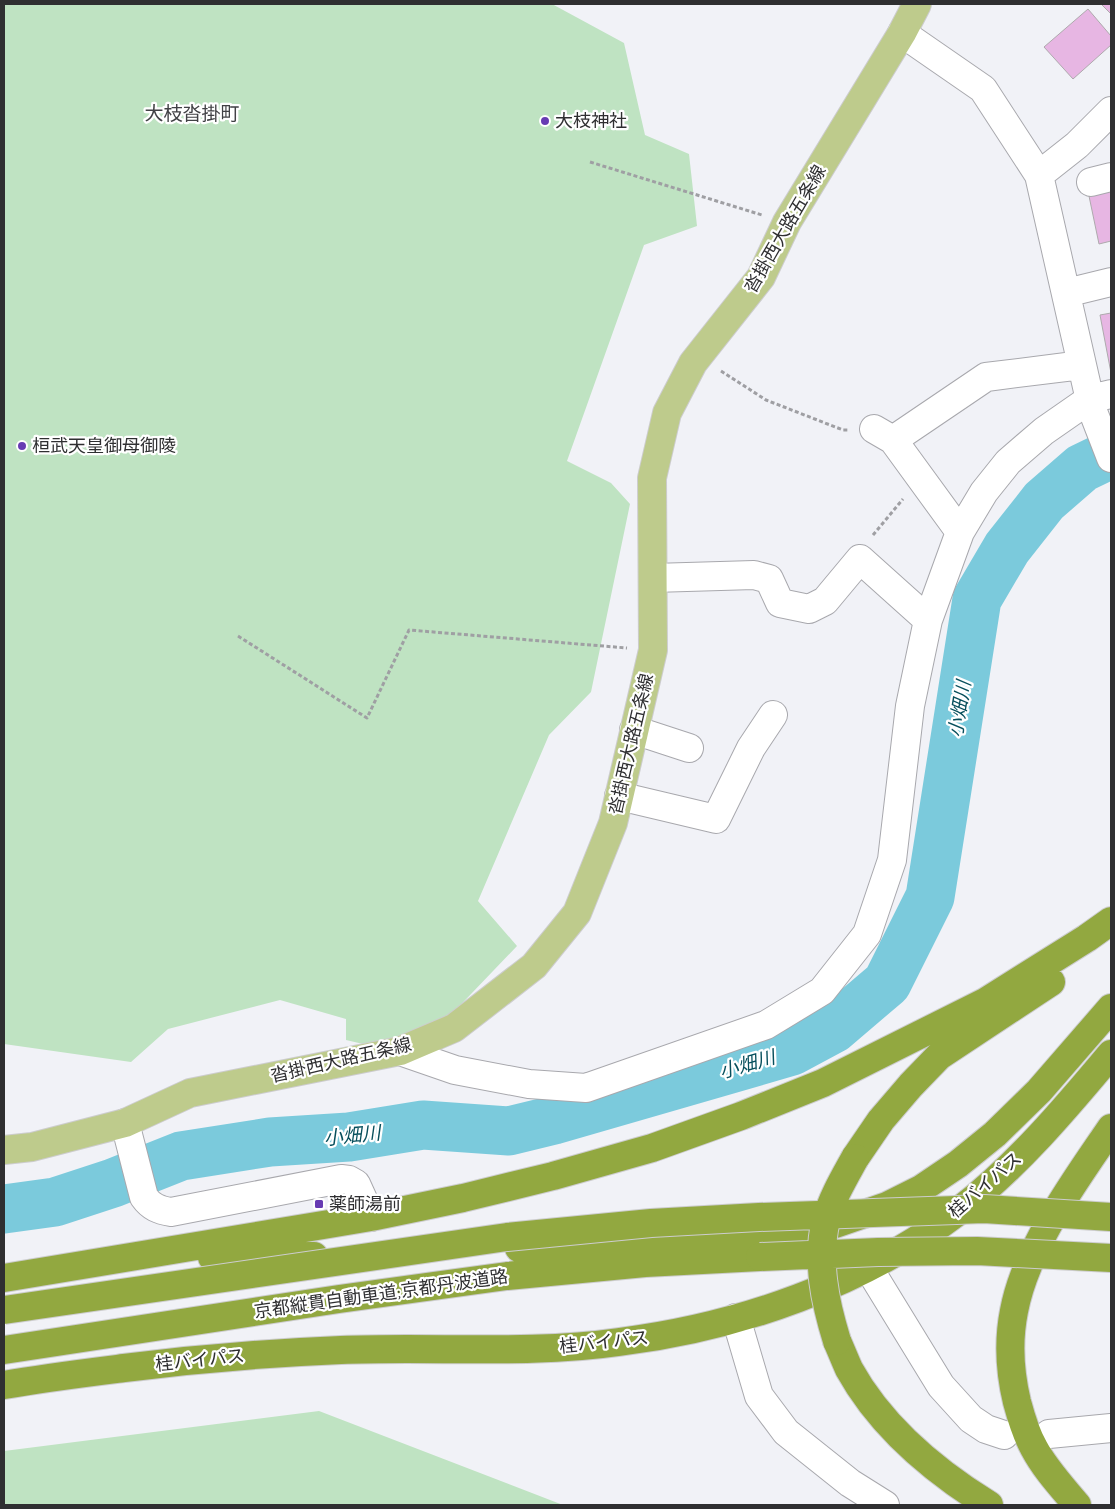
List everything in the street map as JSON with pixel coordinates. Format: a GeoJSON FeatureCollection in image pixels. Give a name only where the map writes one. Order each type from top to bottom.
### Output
{"type":"FeatureCollection","features":[{"type":"Feature","properties":{"kind":"highway"},"geometry":{"type":"LineString","coordinates":[[4,1278],[371,1217],[464,1198],[652,1148],[741,1116],[823,1083],[985,1002],[1111,921]]}},
{"type":"Feature","properties":{"kind":"highway"},"geometry":{"type":"LineString","coordinates":[[989,1505],[966,1491],[927,1461],[896,1432],[870,1400],[849,1369],[837,1341],[828,1311],[822,1277],[822,1246],[826,1220],[836,1192],[855,1158],[881,1120],[911,1085],[940,1056],[1111,942]]}},
{"type":"Feature","properties":{"kind":"highway"},"geometry":{"type":"LineString","coordinates":[[126,1257],[358,1256],[734,1237],[790,1233],[835,1224],[886,1206],[921,1188],[958,1164],[994,1134],[1038,1091],[1111,1008]]}},
{"type":"Feature","properties":{"kind":"highway","name":"桂バイパス"},"geometry":{"type":"LineString","coordinates":[[4,1385],[98,1371],[260,1354],[416,1348],[555,1347],[618,1343],[678,1332],[736,1318],[802,1297],[868,1267],[914,1241],[959,1210],[1000,1176],[1044,1131],[1111,1054]]}},
{"type":"Feature","properties":{"kind":"highway"},"geometry":{"type":"LineString","coordinates":[[1077,1505],[1055,1480],[1034,1448],[1020,1414],[1012,1380],[1011,1346],[1014,1312],[1022,1279],[1059,1205],[1111,1128]]}},
{"type":"Feature","properties":{"kind":"highway"},"geometry":{"type":"LineString","coordinates":[[4,1310],[507,1237],[651,1223],[759,1216],[984,1209],[1111,1202]]}},
{"type":"Feature","properties":{"kind":"highway"},"geometry":{"type":"LineString","coordinates":[[984,1209],[1111,1217]]}},
{"type":"Feature","properties":{"kind":"highway","name":"京都縦貫自動車道;京都丹波道路"},"geometry":{"type":"LineString","coordinates":[[4,1350],[339,1299],[507,1276],[645,1263],[878,1252],[977,1251],[1111,1258]]}},
{"type":"Feature","properties":{"kind":"main road","name":"沓掛西大路五条線"},"geometry":{"type":"LineString","coordinates":[[4,1150],[128,1134],[190,1093],[400,1050],[454,1028],[534,966],[577,913],[612,823],[653,650],[652,478],[667,413],[694,363],[761,277],[787,222],[902,33],[917,4]]}},
{"type":"Feature","properties":{"kind":"street"},"geometry":{"type":"LineString","coordinates":[[902,33],[983,88],[1039,175],[1082,365],[1098,401],[1111,458]]}},
{"type":"Feature","properties":{"kind":"street"},"geometry":{"type":"LineString","coordinates":[[1039,175],[1076,146],[1111,111]]}},
{"type":"Feature","properties":{"kind":"street"},"geometry":{"type":"LineString","coordinates":[[1066,293],[1111,282]]}},
{"type":"Feature","properties":{"kind":"street"},"geometry":{"type":"LineString","coordinates":[[960,532],[921,478],[884,434],[986,377],[1082,365]]}},
{"type":"Feature","properties":{"kind":"street"},"geometry":{"type":"LineString","coordinates":[[400,1050],[455,1070],[529,1084],[586,1088],[766,1025],[822,991],[867,934],[892,860],[910,706],[928,620],[960,532],[984,492],[1008,462],[1044,431],[1098,401]]}},
{"type":"Feature","properties":{"kind":"street"},"geometry":{"type":"LineString","coordinates":[[653,578],[754,575],[769,579],[780,603],[809,610],[825,601],[860,559],[928,620]]}},
{"type":"Feature","properties":{"kind":"street"},"geometry":{"type":"LineString","coordinates":[[619,796],[716,819],[751,748],[773,715]]}},
{"type":"Feature","properties":{"kind":"street"},"geometry":{"type":"LineString","coordinates":[[634,730],[689,748]]}},
{"type":"Feature","properties":{"kind":"street"},"geometry":{"type":"LineString","coordinates":[[128,1134],[144,1197],[149,1204],[159,1210],[171,1212],[341,1178],[356,1184],[371,1217]]}},
{"type":"Feature","properties":{"kind":"street"},"geometry":{"type":"LineString","coordinates":[[868,1267],[941,1386],[971,1418],[986,1429],[1004,1435]]}},
{"type":"Feature","properties":{"kind":"street"},"geometry":{"type":"LineString","coordinates":[[736,1318],[759,1396],[786,1432],[850,1482],[885,1505]]}},
{"type":"Feature","properties":{"kind":"street"},"geometry":{"type":"LineString","coordinates":[[1049,1434],[1111,1428]]}},
{"type":"Feature","properties":{"kind":"path"},"geometry":{"type":"LineString","coordinates":[[590,162],[787,222]]}},
{"type":"Feature","properties":{"kind":"path"},"geometry":{"type":"LineString","coordinates":[[699,356],[766,400],[843,430],[884,434]]}},
{"type":"Feature","properties":{"kind":"path"},"geometry":{"type":"LineString","coordinates":[[860,559],[867,542],[921,478]]}},
{"type":"Feature","properties":{"kind":"path"},"geometry":{"type":"LineString","coordinates":[[238,636],[367,718],[409,630],[653,650]]}},
{"type":"Feature","properties":{"kind":"green space"},"geometry":{"type":"Polygon","coordinates":[[[4,4],[552,4],[624,43],[645,135],[689,154],[697,226],[644,245],[567,461],[611,483],[630,504],[591,692],[549,735],[478,901],[517,946],[449,1017],[376,1047],[346,1040],[346,1019],[280,1000],[168,1029],[131,1062],[4,1044],[4,4]]]}},
{"type":"Feature","properties":{"kind":"green space"},"geometry":{"type":"Polygon","coordinates":[[[319,1411],[563,1505],[4,1505],[4,1451],[319,1411]]]}},
{"type":"Feature","properties":{"kind":"building"},"geometry":{"type":"Polygon","coordinates":[[[1101,4],[1111,4],[1111,14],[1101,4]]]}},
{"type":"Feature","properties":{"kind":"building"},"geometry":{"type":"Polygon","coordinates":[[[1088,9],[1111,36],[1111,45],[1073,79],[1044,47],[1088,9]]]}},
{"type":"Feature","properties":{"kind":"building"},"geometry":{"type":"Polygon","coordinates":[[[1111,191],[1111,241],[1099,244],[1089,196],[1111,191]]]}},
{"type":"Feature","properties":{"kind":"building"},"geometry":{"type":"Polygon","coordinates":[[[1111,313],[1111,373],[1100,315],[1111,313]]]}},
{"type":"Feature","properties":{"kind":"waterway","name":"小畑川"},"geometry":{"type":"LineString","coordinates":[[4,1209],[55,1202],[113,1183],[181,1156],[270,1142],[349,1137],[423,1125],[509,1131],[554,1120],[792,1051],[833,1029],[887,983],[930,897],[977,599],[1007,548],[1044,501],[1082,468],[1111,454]]}},
{"type":"Feature","properties":{"kind":"place","name":"大枝神社"},"geometry":{"type":"Point","coordinates":[545,121]}},
{"type":"Feature","properties":{"kind":"place","name":"桓武天皇御母御陵"},"geometry":{"type":"Point","coordinates":[22,446]}},
{"type":"Feature","properties":{"kind":"place","name":"薬師湯前"},"geometry":{"type":"Point","coordinates":[319,1204]}},
{"type":"Feature","properties":{"kind":"district","name":"大枝沓掛町"},"geometry":{"type":"Point","coordinates":[192,113]}}]}
